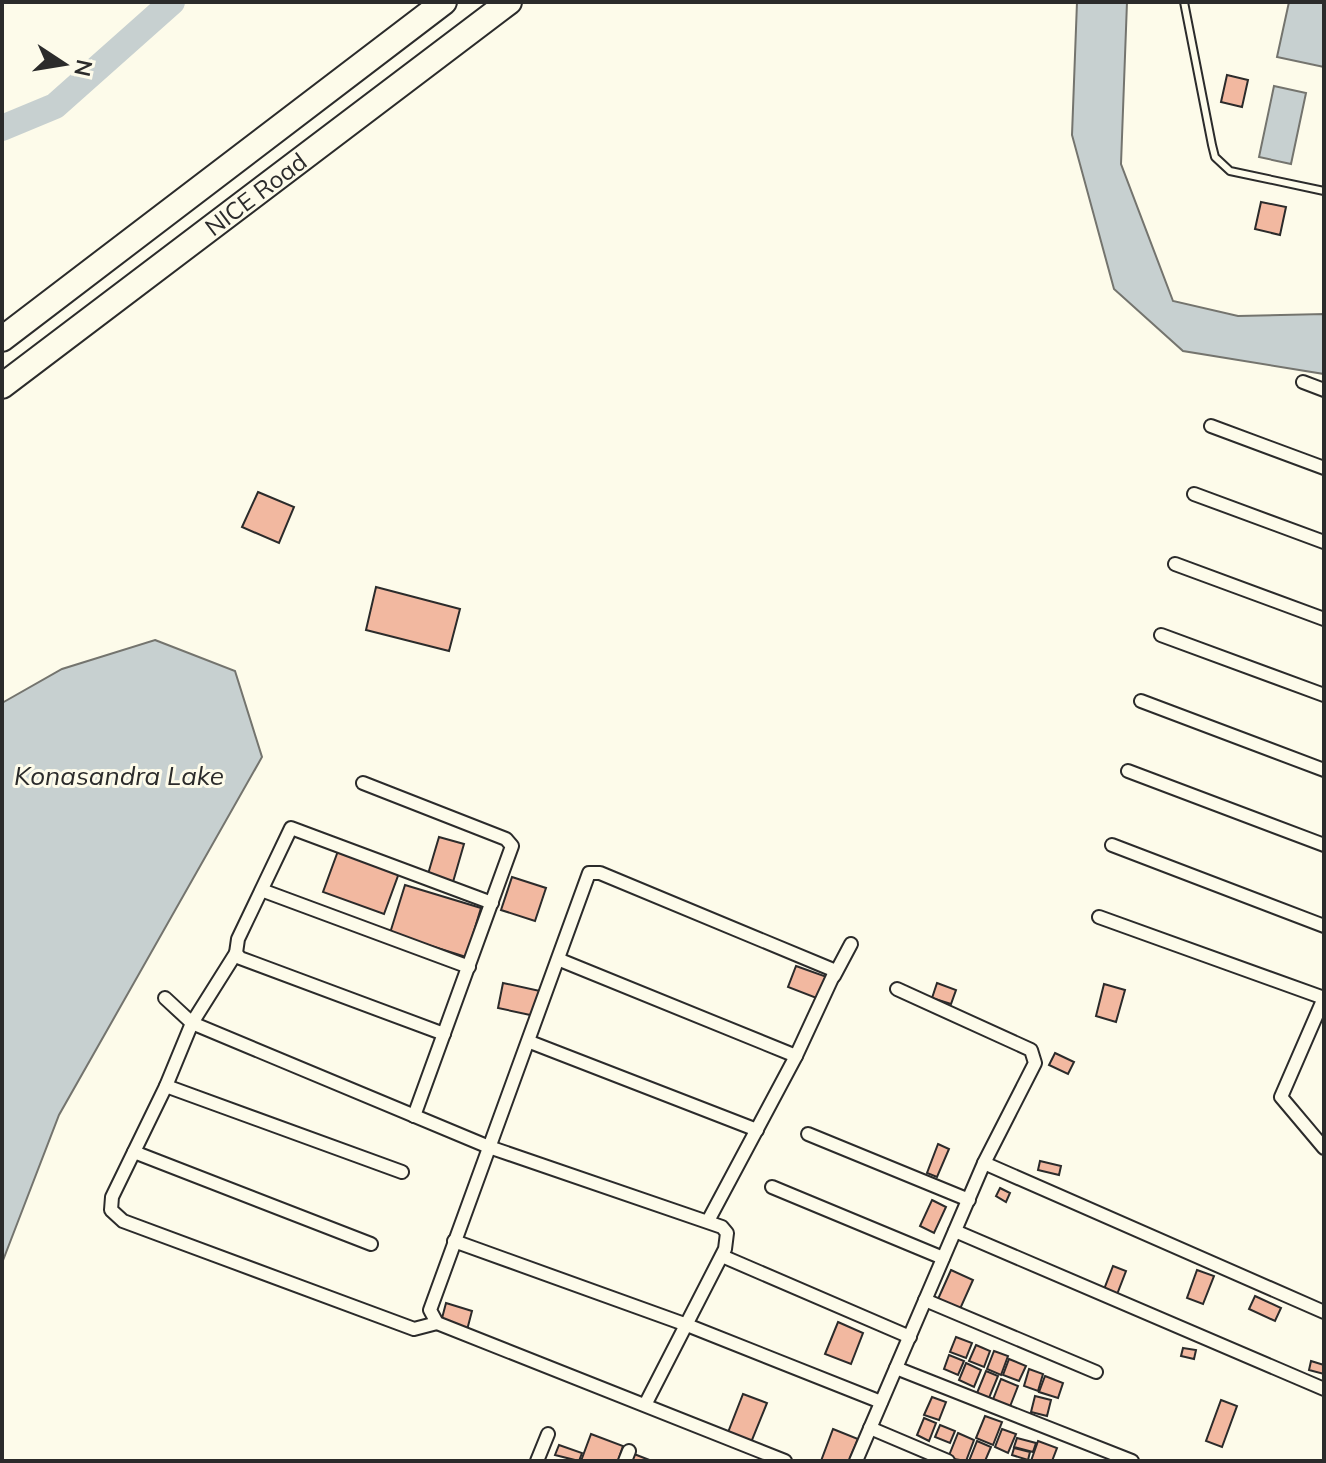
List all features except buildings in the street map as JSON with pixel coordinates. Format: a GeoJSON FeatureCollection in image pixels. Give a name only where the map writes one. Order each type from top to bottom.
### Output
{"type":"FeatureCollection","features":[{"type":"Feature","properties":{"kind":"highway","name":"NICE Road"},"geometry":{"type":"LineString","coordinates":[[2,339],[444,2]]}},
{"type":"Feature","properties":{"kind":"highway","name":"NICE Road"},"geometry":{"type":"LineString","coordinates":[[2,386],[509,2]]}},
{"type":"Feature","properties":{"kind":"street"},"geometry":{"type":"LineString","coordinates":[[1303,382],[1324,390]]}},
{"type":"Feature","properties":{"kind":"street"},"geometry":{"type":"LineString","coordinates":[[1211,426],[1324,468]]}},
{"type":"Feature","properties":{"kind":"street"},"geometry":{"type":"LineString","coordinates":[[1194,494],[1324,542]]}},
{"type":"Feature","properties":{"kind":"street"},"geometry":{"type":"LineString","coordinates":[[1175,564],[1324,619]]}},
{"type":"Feature","properties":{"kind":"street"},"geometry":{"type":"LineString","coordinates":[[1161,635],[1324,695]]}},
{"type":"Feature","properties":{"kind":"street"},"geometry":{"type":"LineString","coordinates":[[1141,701],[1324,770]]}},
{"type":"Feature","properties":{"kind":"street"},"geometry":{"type":"LineString","coordinates":[[1128,771],[1324,845]]}},
{"type":"Feature","properties":{"kind":"street"},"geometry":{"type":"LineString","coordinates":[[363,783],[510,842],[513,853],[414,1116]]}},
{"type":"Feature","properties":{"kind":"street"},"geometry":{"type":"LineString","coordinates":[[492,903],[291,828],[264,891],[238,939],[236,953],[192,1023],[166,1086],[112,1197],[111,1210],[123,1221],[414,1329],[437,1323],[646,1403],[785,1461]]}},
{"type":"Feature","properties":{"kind":"street"},"geometry":{"type":"LineString","coordinates":[[1112,845],[1324,926]]}},
{"type":"Feature","properties":{"kind":"street"},"geometry":{"type":"LineString","coordinates":[[437,1323],[430,1304],[560,960],[586,876],[593,872],[831,969],[834,976]]}},
{"type":"Feature","properties":{"kind":"street"},"geometry":{"type":"LineString","coordinates":[[264,891],[469,967]]}},
{"type":"Feature","properties":{"kind":"street"},"geometry":{"type":"LineString","coordinates":[[1099,917],[1324,998],[1281,1097],[1324,1148]]}},
{"type":"Feature","properties":{"kind":"street"},"geometry":{"type":"LineString","coordinates":[[708,1221],[796,1056],[851,944]]}},
{"type":"Feature","properties":{"kind":"street"},"geometry":{"type":"LineString","coordinates":[[236,953],[240,958],[444,1034]]}},
{"type":"Feature","properties":{"kind":"street"},"geometry":{"type":"LineString","coordinates":[[560,960],[796,1056]]}},
{"type":"Feature","properties":{"kind":"street"},"geometry":{"type":"LineString","coordinates":[[856,1461],[984,1163],[1033,1071],[1034,1056],[1031,1050],[897,989]]}},
{"type":"Feature","properties":{"kind":"street"},"geometry":{"type":"LineString","coordinates":[[165,998],[192,1023],[414,1116],[489,1147],[708,1221],[727,1233],[722,1256],[646,1403]]}},
{"type":"Feature","properties":{"kind":"street"},"geometry":{"type":"LineString","coordinates":[[1311,1027],[1324,1035]]}},
{"type":"Feature","properties":{"kind":"street"},"geometry":{"type":"LineString","coordinates":[[530,1042],[757,1130]]}},
{"type":"Feature","properties":{"kind":"street"},"geometry":{"type":"LineString","coordinates":[[166,1086],[402,1172]]}},
{"type":"Feature","properties":{"kind":"street"},"geometry":{"type":"LineString","coordinates":[[808,1134],[969,1200]]}},
{"type":"Feature","properties":{"kind":"street"},"geometry":{"type":"LineString","coordinates":[[134,1152],[371,1244]]}},
{"type":"Feature","properties":{"kind":"street"},"geometry":{"type":"LineString","coordinates":[[984,1163],[1324,1312]]}},
{"type":"Feature","properties":{"kind":"street"},"geometry":{"type":"LineString","coordinates":[[772,1187],[943,1258]]}},
{"type":"Feature","properties":{"kind":"street"},"geometry":{"type":"LineString","coordinates":[[955,1231],[1324,1389]]}},
{"type":"Feature","properties":{"kind":"street"},"geometry":{"type":"LineString","coordinates":[[454,1241],[687,1325],[881,1402]]}},
{"type":"Feature","properties":{"kind":"street"},"geometry":{"type":"LineString","coordinates":[[722,1256],[910,1337]]}},
{"type":"Feature","properties":{"kind":"street"},"geometry":{"type":"LineString","coordinates":[[925,1300],[1096,1372]]}},
{"type":"Feature","properties":{"kind":"street"},"geometry":{"type":"LineString","coordinates":[[896,1368],[1132,1461]]}},
{"type":"Feature","properties":{"kind":"street"},"geometry":{"type":"LineString","coordinates":[[870,1428],[948,1461]]}},
{"type":"Feature","properties":{"kind":"street"},"geometry":{"type":"LineString","coordinates":[[537,1461],[548,1434]]}},
{"type":"Feature","properties":{"kind":"lane"},"geometry":{"type":"LineString","coordinates":[[1184,2],[1212,145],[1221,165],[1230,171],[1324,191]]}},
{"type":"Feature","properties":{"kind":"water"},"geometry":{"type":"Polygon","coordinates":[[[1077,2],[1127,2],[1121,164],[1173,301],[1238,316],[1324,314],[1324,374],[1183,351],[1114,289],[1072,135],[1077,2]]]}},
{"type":"Feature","properties":{"kind":"water"},"geometry":{"type":"Polygon","coordinates":[[[1289,2],[1324,2],[1324,67],[1277,57],[1289,2]]]}},
{"type":"Feature","properties":{"kind":"water"},"geometry":{"type":"Polygon","coordinates":[[[1274,86],[1306,93],[1291,164],[1259,157],[1274,86]]]}},
{"type":"Feature","properties":{"kind":"water","name":"Konasandra Lake"},"geometry":{"type":"Polygon","coordinates":[[[155,640],[235,671],[262,757],[59,1115],[2,1263],[2,703],[62,669],[155,640]]]}},
{"type":"Feature","properties":{"kind":"waterway"},"geometry":{"type":"LineString","coordinates":[[2,128],[55,106],[172,2]]}}]}
